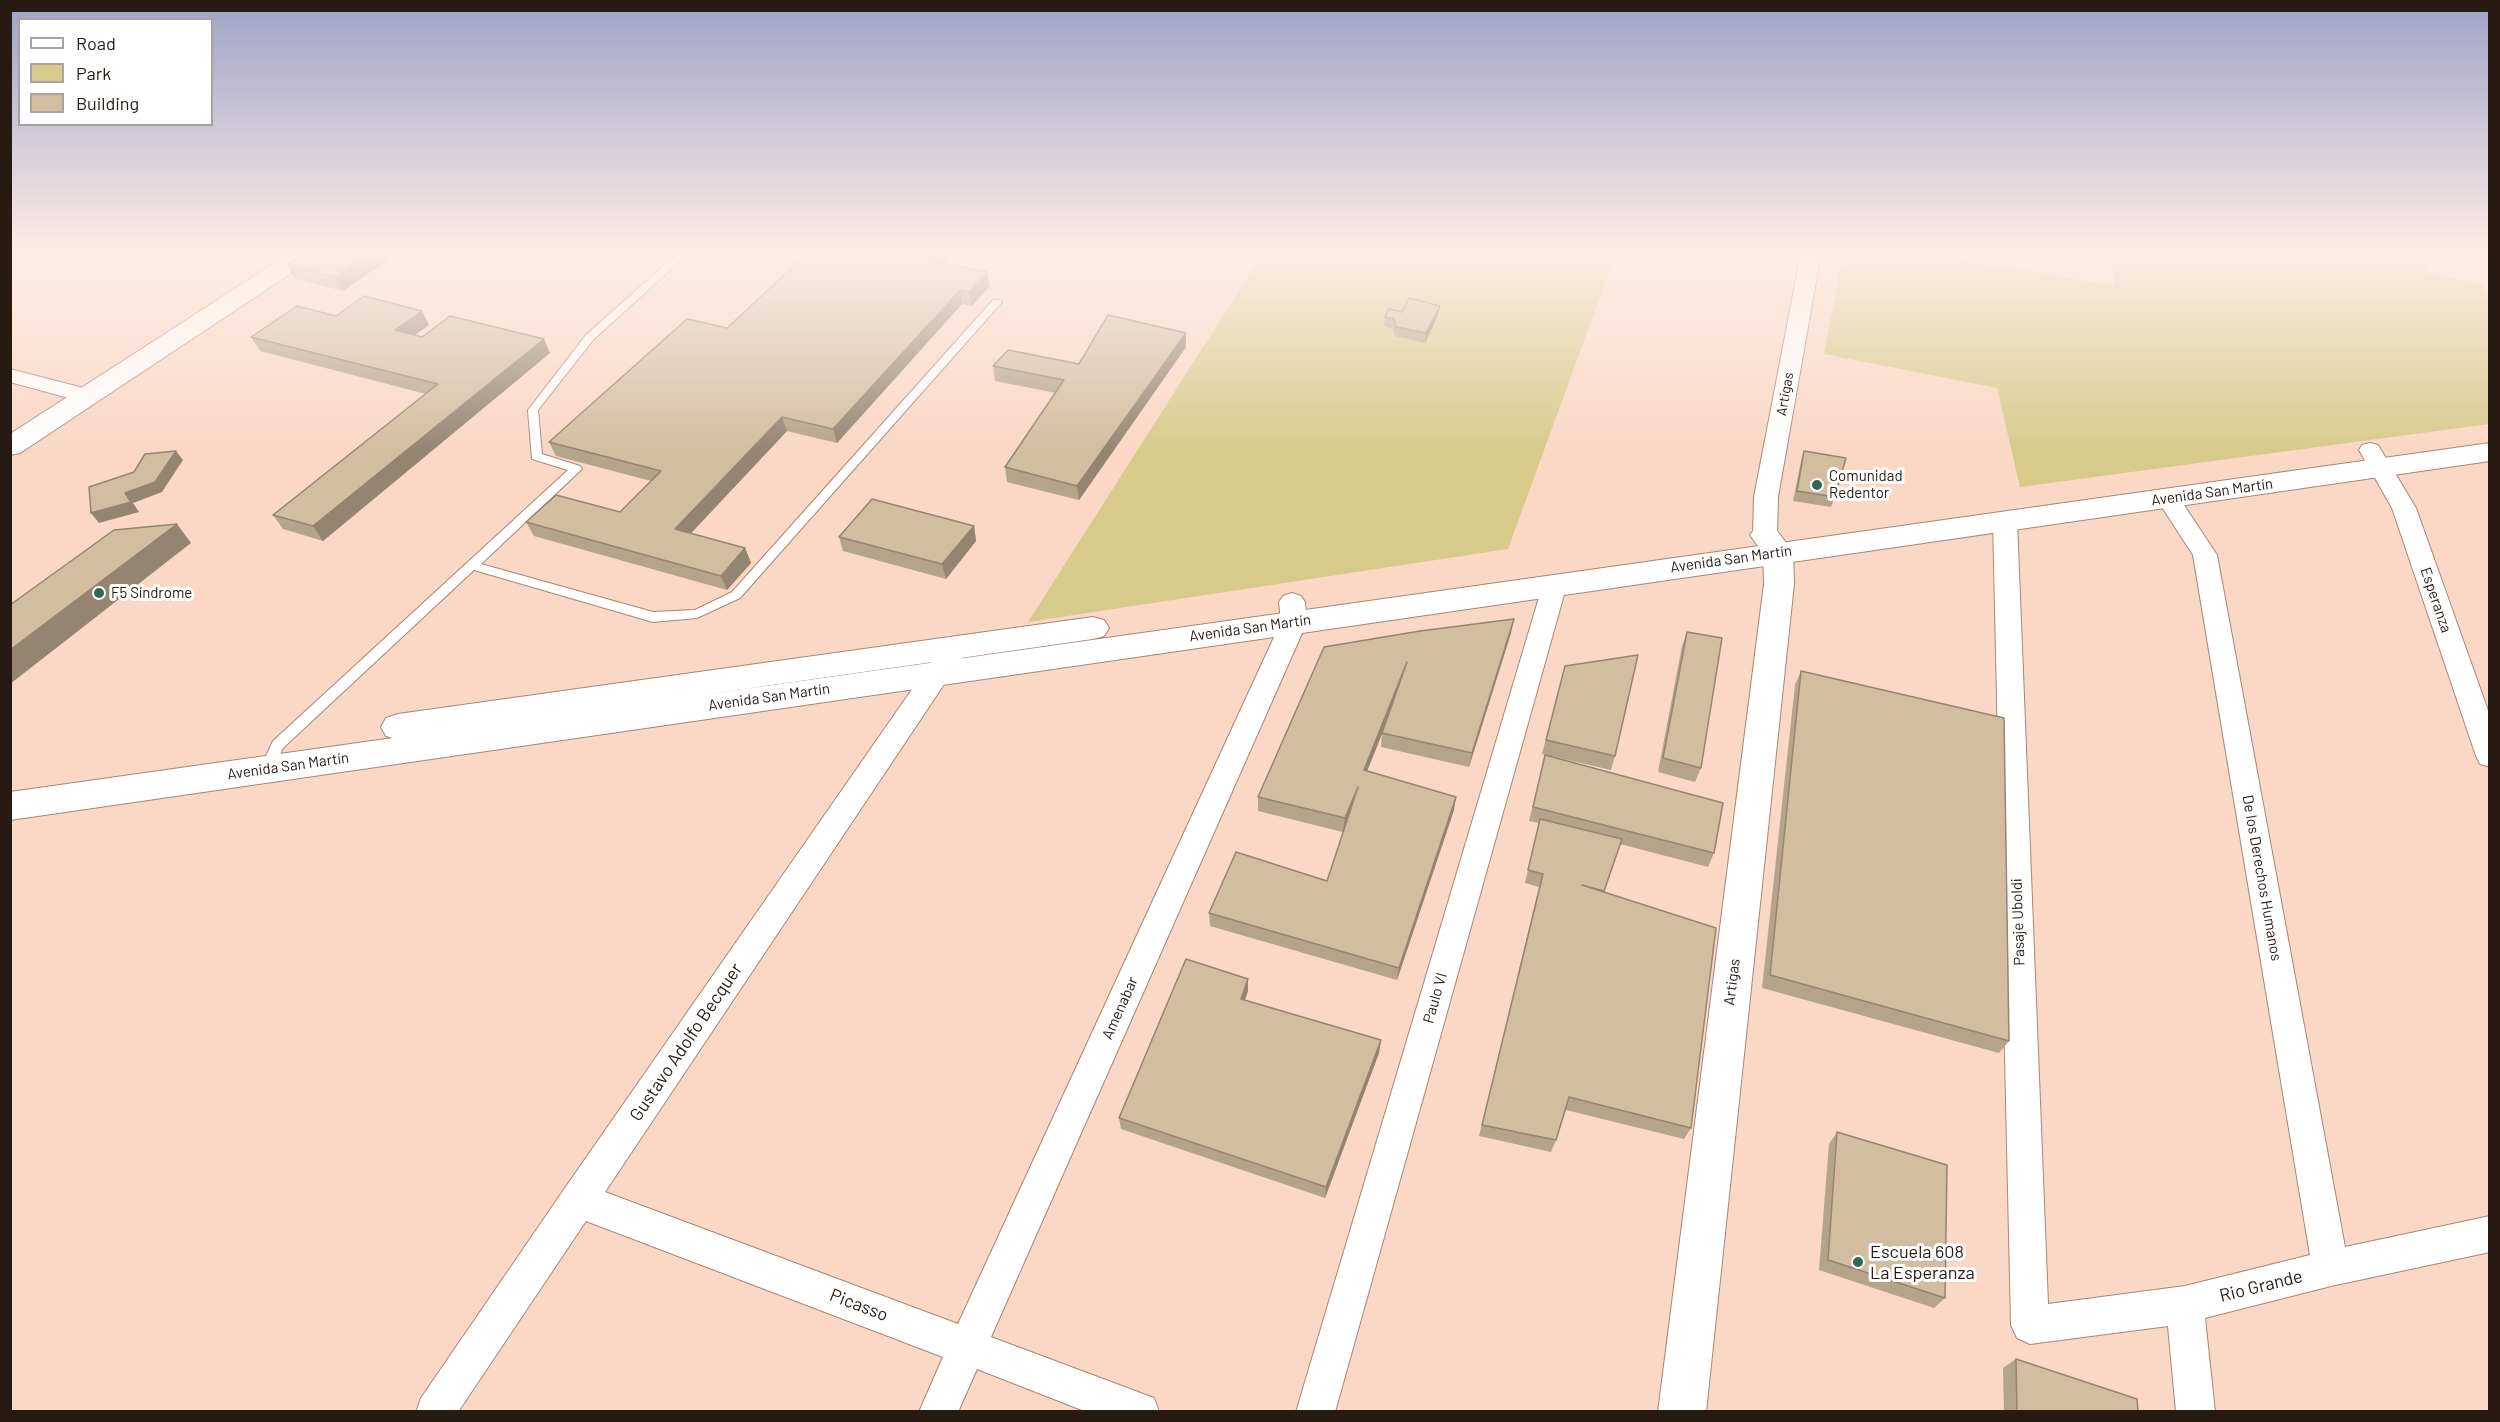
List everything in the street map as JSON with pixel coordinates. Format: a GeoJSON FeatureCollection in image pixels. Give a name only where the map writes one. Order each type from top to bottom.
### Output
{"type":"FeatureCollection","features":[{"type":"Feature","properties":{"kind":"main road"},"geometry":{"type":"LineString","coordinates":[[10,447],[204,319]]}},
{"type":"Feature","properties":{"kind":"main road","name":"Avenida San Martín"},"geometry":{"type":"LineString","coordinates":[[1293,612],[1556,584],[1771,543],[2005,520],[2168,498],[2376,459],[2490,433]]}},
{"type":"Feature","properties":{"kind":"main road","name":"Avenida San Martín"},"geometry":{"type":"LineString","coordinates":[[11,806],[272,757],[947,659],[2376,459],[2490,452]]}},
{"type":"Feature","properties":{"kind":"main road","name":"Artigas"},"geometry":{"type":"LineString","coordinates":[[1682,1412],[1779,584],[1771,543]]}},
{"type":"Feature","properties":{"kind":"main road","name":"Avenida San Martín"},"geometry":{"type":"LineString","coordinates":[[10,783],[272,757]]}},
{"type":"Feature","properties":{"kind":"street","name":"Artigas"},"geometry":{"type":"LineString","coordinates":[[1771,543],[1766,496],[1799,319]]}},
{"type":"Feature","properties":{"kind":"street"},"geometry":{"type":"LineString","coordinates":[[10,375],[87,396]]}},
{"type":"Feature","properties":{"kind":"street","name":"Esperanza"},"geometry":{"type":"LineString","coordinates":[[2376,459],[2404,508],[2490,756]]}},
{"type":"Feature","properties":{"kind":"street","name":"De los Derechos Humanos"},"geometry":{"type":"LineString","coordinates":[[2168,498],[2205,555],[2331,1268]]}},
{"type":"Feature","properties":{"kind":"street","name":"Pasaje Uboldi"},"geometry":{"type":"LineString","coordinates":[[2005,520],[2030,1325]]}},
{"type":"Feature","properties":{"kind":"street","name":"Paulo VI"},"geometry":{"type":"LineString","coordinates":[[1315,1412],[1556,584]]}},
{"type":"Feature","properties":{"kind":"street","name":"Amenabar"},"geometry":{"type":"LineString","coordinates":[[938,1412],[1293,612]]}},
{"type":"Feature","properties":{"kind":"street","name":"Gustavo Adolfo Becquer"},"geometry":{"type":"LineString","coordinates":[[435,1412],[947,659]]}},
{"type":"Feature","properties":{"kind":"street","name":"Picasso"},"geometry":{"type":"LineString","coordinates":[[578,1200],[1140,1412]]}},
{"type":"Feature","properties":{"kind":"street","name":"Rio Grande"},"geometry":{"type":"LineString","coordinates":[[2030,1325],[2185,1305],[2331,1268],[2490,1234]]}},
{"type":"Feature","properties":{"kind":"street"},"geometry":{"type":"LineString","coordinates":[[2185,1305],[2196,1412]]}},
{"type":"Feature","properties":{"kind":"lane"},"geometry":{"type":"LineString","coordinates":[[272,757],[576,469],[536,456],[533,410],[590,337],[610,319]]}},
{"type":"Feature","properties":{"kind":"lane"},"geometry":{"type":"LineString","coordinates":[[472,566],[653,617],[697,614],[736,595],[982,319]]}},
{"type":"Feature","properties":{"kind":"green space"},"geometry":{"type":"Polygon","coordinates":[[[1221,319],[1592,319],[1508,549],[1028,622],[1221,319]]]}},
{"type":"Feature","properties":{"kind":"green space"},"geometry":{"type":"Polygon","coordinates":[[[1831,319],[2489,319],[2489,424],[2020,487],[1997,388],[1824,354],[1831,319]]]}},
{"type":"Feature","properties":{"kind":"building"},"geometry":{"type":"Polygon","coordinates":[[[277,319],[410,319],[395,330],[422,337],[446,319],[464,319],[544,339],[313,526],[273,515],[438,384],[251,337],[277,319]]]}},
{"type":"Feature","properties":{"kind":"building"},"geometry":{"type":"Polygon","coordinates":[[[687,319],[727,328],[736,319],[933,319],[833,429],[782,417],[675,529],[745,548],[721,576],[526,522],[556,495],[620,512],[661,471],[549,442],[687,319]]]}},
{"type":"Feature","properties":{"kind":"building"},"geometry":{"type":"Polygon","coordinates":[[[1105,319],[1127,319],[1186,333],[1077,486],[1005,467],[1064,380],[993,366],[1008,350],[1079,364],[1105,319]]]}},
{"type":"Feature","properties":{"kind":"building"},"geometry":{"type":"Polygon","coordinates":[[[1394,319],[1433,319],[1426,333],[1396,327],[1394,319]]]}},
{"type":"Feature","properties":{"kind":"building"},"geometry":{"type":"Polygon","coordinates":[[[176,451],[155,482],[125,493],[131,502],[91,513],[89,487],[134,472],[145,454],[176,451]]]}},
{"type":"Feature","properties":{"kind":"building","name":"Comunidad Redentor"},"geometry":{"type":"Polygon","coordinates":[[[1804,451],[1846,458],[1835,497],[1797,491],[1804,451]]]}},
{"type":"Feature","properties":{"kind":"building"},"geometry":{"type":"Polygon","coordinates":[[[872,499],[974,526],[942,564],[839,537],[872,499]]]}},
{"type":"Feature","properties":{"kind":"building"},"geometry":{"type":"Polygon","coordinates":[[[177,524],[10,650],[10,605],[114,530],[177,524]]]}},
{"type":"Feature","properties":{"kind":"building"},"geometry":{"type":"Polygon","coordinates":[[[1514,619],[1472,753],[1382,733],[1407,662],[1364,770],[1456,797],[1399,968],[1209,913],[1236,852],[1327,881],[1358,787],[1345,818],[1258,797],[1324,647],[1420,631],[1514,619]]]}},
{"type":"Feature","properties":{"kind":"building"},"geometry":{"type":"Polygon","coordinates":[[[1687,632],[1722,638],[1701,768],[1663,758],[1687,632]]]}},
{"type":"Feature","properties":{"kind":"building"},"geometry":{"type":"Polygon","coordinates":[[[1638,655],[1615,756],[1546,740],[1565,666],[1638,655]]]}},
{"type":"Feature","properties":{"kind":"building"},"geometry":{"type":"Polygon","coordinates":[[[1801,671],[2004,718],[2009,1041],[1770,975],[1801,671]]]}},
{"type":"Feature","properties":{"kind":"building"},"geometry":{"type":"Polygon","coordinates":[[[1545,755],[1723,803],[1714,853],[1533,807],[1545,755]]]}},
{"type":"Feature","properties":{"kind":"building"},"geometry":{"type":"Polygon","coordinates":[[[1540,819],[1622,839],[1604,891],[1582,885],[1716,928],[1691,1128],[1569,1097],[1556,1140],[1482,1125],[1543,874],[1528,870],[1540,819]]]}},
{"type":"Feature","properties":{"kind":"building"},"geometry":{"type":"Polygon","coordinates":[[[1186,959],[1248,979],[1241,999],[1381,1040],[1326,1187],[1119,1118],[1186,959]]]}},
{"type":"Feature","properties":{"kind":"building"},"geometry":{"type":"Polygon","coordinates":[[[1837,1132],[1947,1165],[1945,1298],[1828,1260],[1837,1132]]]}},
{"type":"Feature","properties":{"kind":"building"},"geometry":{"type":"Polygon","coordinates":[[[2016,1359],[2137,1399],[2138,1412],[2017,1412],[2016,1359]]]}},
{"type":"Feature","properties":{"kind":"place","name":"Comunidad Redentor"},"geometry":{"type":"Point","coordinates":[1817,485]}},
{"type":"Feature","properties":{"kind":"place","name":"F5 Síndrome"},"geometry":{"type":"Point","coordinates":[99,593]}},
{"type":"Feature","properties":{"kind":"place","name":"Escuela 608 La Esperanza"},"geometry":{"type":"Point","coordinates":[1858,1262]}}]}
